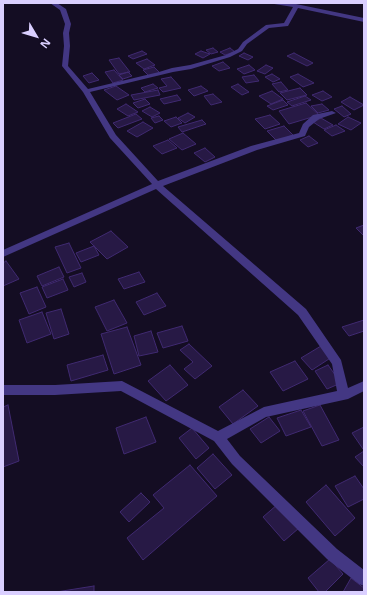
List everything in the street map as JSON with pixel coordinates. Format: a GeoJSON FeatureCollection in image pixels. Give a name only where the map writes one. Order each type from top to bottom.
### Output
{"type":"FeatureCollection","features":[{"type":"Feature","properties":{"kind":"street"},"geometry":{"type":"LineString","coordinates":[[53,3],[63,9],[68,24],[66,33],[67,46],[65,66],[86,91],[114,136],[157,186],[302,312],[337,363],[344,396]]}},
{"type":"Feature","properties":{"kind":"street"},"geometry":{"type":"LineString","coordinates":[[271,3],[296,6],[364,20]]}},
{"type":"Feature","properties":{"kind":"street"},"geometry":{"type":"LineString","coordinates":[[86,91],[161,74],[172,70],[191,67],[228,56],[240,50],[245,43],[268,26],[286,24],[296,6]]}},
{"type":"Feature","properties":{"kind":"street"},"geometry":{"type":"LineString","coordinates":[[3,254],[157,186],[254,148],[302,134],[306,126],[316,118],[332,113]]}},
{"type":"Feature","properties":{"kind":"street"},"geometry":{"type":"LineString","coordinates":[[3,390],[122,386],[176,416],[218,436],[241,465],[332,554],[364,579]]}},
{"type":"Feature","properties":{"kind":"street"},"geometry":{"type":"LineString","coordinates":[[218,436],[264,412],[344,396],[364,386]]}},
{"type":"Feature","properties":{"kind":"building"},"geometry":{"type":"Polygon","coordinates":[[[213,48],[218,52],[211,54],[206,50],[213,48]]]}},
{"type":"Feature","properties":{"kind":"building"},"geometry":{"type":"Polygon","coordinates":[[[230,48],[235,52],[225,55],[220,52],[230,48]]]}},
{"type":"Feature","properties":{"kind":"building"},"geometry":{"type":"Polygon","coordinates":[[[142,51],[147,54],[133,59],[128,56],[142,51]]]}},
{"type":"Feature","properties":{"kind":"building"},"geometry":{"type":"Polygon","coordinates":[[[201,51],[210,54],[203,58],[195,54],[201,51]]]}},
{"type":"Feature","properties":{"kind":"building"},"geometry":{"type":"Polygon","coordinates":[[[244,53],[253,57],[248,60],[239,56],[244,53]]]}},
{"type":"Feature","properties":{"kind":"building"},"geometry":{"type":"Polygon","coordinates":[[[294,53],[313,63],[307,66],[287,56],[294,53]]]}},
{"type":"Feature","properties":{"kind":"building"},"geometry":{"type":"Polygon","coordinates":[[[119,58],[130,72],[119,74],[109,60],[119,58]]]}},
{"type":"Feature","properties":{"kind":"building"},"geometry":{"type":"Polygon","coordinates":[[[147,59],[155,65],[144,69],[136,63],[147,59]]]}},
{"type":"Feature","properties":{"kind":"building"},"geometry":{"type":"Polygon","coordinates":[[[223,62],[230,68],[219,71],[212,66],[223,62]]]}},
{"type":"Feature","properties":{"kind":"building"},"geometry":{"type":"Polygon","coordinates":[[[249,65],[255,70],[244,74],[237,69],[249,65]]]}},
{"type":"Feature","properties":{"kind":"building"},"geometry":{"type":"Polygon","coordinates":[[[266,65],[273,68],[265,74],[257,71],[266,65]]]}},
{"type":"Feature","properties":{"kind":"building"},"geometry":{"type":"Polygon","coordinates":[[[154,67],[160,73],[149,76],[143,70],[154,67]]]}},
{"type":"Feature","properties":{"kind":"building"},"geometry":{"type":"Polygon","coordinates":[[[114,70],[123,80],[113,83],[105,72],[114,70]]]}},
{"type":"Feature","properties":{"kind":"building"},"geometry":{"type":"Polygon","coordinates":[[[128,72],[132,76],[123,79],[119,75],[128,72]]]}},
{"type":"Feature","properties":{"kind":"building"},"geometry":{"type":"Polygon","coordinates":[[[92,73],[99,80],[89,83],[83,76],[92,73]]]}},
{"type":"Feature","properties":{"kind":"building"},"geometry":{"type":"Polygon","coordinates":[[[272,74],[280,79],[273,82],[265,77],[272,74]]]}},
{"type":"Feature","properties":{"kind":"building"},"geometry":{"type":"Polygon","coordinates":[[[298,74],[314,83],[303,87],[290,77],[298,74]]]}},
{"type":"Feature","properties":{"kind":"building"},"geometry":{"type":"Polygon","coordinates":[[[254,75],[259,81],[246,83],[242,77],[254,75]]]}},
{"type":"Feature","properties":{"kind":"building"},"geometry":{"type":"Polygon","coordinates":[[[171,77],[181,88],[163,92],[159,88],[167,86],[161,79],[171,77]]]}},
{"type":"Feature","properties":{"kind":"building"},"geometry":{"type":"Polygon","coordinates":[[[281,82],[288,90],[279,92],[272,84],[281,82]]]}},
{"type":"Feature","properties":{"kind":"building"},"geometry":{"type":"Polygon","coordinates":[[[153,84],[158,88],[145,92],[141,88],[153,84]]]}},
{"type":"Feature","properties":{"kind":"building"},"geometry":{"type":"Polygon","coordinates":[[[238,84],[249,92],[242,95],[231,87],[238,84]]]}},
{"type":"Feature","properties":{"kind":"building"},"geometry":{"type":"Polygon","coordinates":[[[116,86],[129,95],[117,100],[104,90],[116,86]]]}},
{"type":"Feature","properties":{"kind":"building"},"geometry":{"type":"Polygon","coordinates":[[[201,86],[208,91],[194,96],[188,90],[201,86]]]}},
{"type":"Feature","properties":{"kind":"building"},"geometry":{"type":"Polygon","coordinates":[[[300,88],[307,95],[287,100],[280,93],[300,88]]]}},
{"type":"Feature","properties":{"kind":"building"},"geometry":{"type":"Polygon","coordinates":[[[158,90],[160,95],[134,100],[131,95],[158,90]]]}},
{"type":"Feature","properties":{"kind":"building"},"geometry":{"type":"Polygon","coordinates":[[[272,91],[283,99],[271,104],[259,96],[272,91]]]}},
{"type":"Feature","properties":{"kind":"building"},"geometry":{"type":"Polygon","coordinates":[[[323,91],[332,97],[322,101],[312,95],[323,91]]]}},
{"type":"Feature","properties":{"kind":"building"},"geometry":{"type":"Polygon","coordinates":[[[213,94],[222,102],[211,105],[204,96],[213,94]]]}},
{"type":"Feature","properties":{"kind":"building"},"geometry":{"type":"Polygon","coordinates":[[[177,95],[181,100],[164,104],[160,99],[177,95]]]}},
{"type":"Feature","properties":{"kind":"building"},"geometry":{"type":"Polygon","coordinates":[[[305,96],[311,100],[292,106],[287,102],[305,96]]]}},
{"type":"Feature","properties":{"kind":"building"},"geometry":{"type":"Polygon","coordinates":[[[350,97],[364,105],[354,110],[341,102],[350,97]]]}},
{"type":"Feature","properties":{"kind":"building"},"geometry":{"type":"Polygon","coordinates":[[[145,99],[150,104],[138,108],[133,103],[145,99]]]}},
{"type":"Feature","properties":{"kind":"building"},"geometry":{"type":"Polygon","coordinates":[[[283,100],[288,105],[273,110],[267,106],[283,100]]]}},
{"type":"Feature","properties":{"kind":"building"},"geometry":{"type":"Polygon","coordinates":[[[306,103],[319,115],[289,124],[279,111],[306,103]]]}},
{"type":"Feature","properties":{"kind":"building"},"geometry":{"type":"Polygon","coordinates":[[[126,104],[138,112],[128,116],[117,109],[126,104]]]}},
{"type":"Feature","properties":{"kind":"building"},"geometry":{"type":"Polygon","coordinates":[[[322,104],[329,110],[318,113],[311,106],[322,104]]]}},
{"type":"Feature","properties":{"kind":"building"},"geometry":{"type":"Polygon","coordinates":[[[342,106],[351,114],[344,117],[334,109],[342,106]]]}},
{"type":"Feature","properties":{"kind":"building"},"geometry":{"type":"Polygon","coordinates":[[[150,107],[160,113],[152,117],[142,111],[150,107]]]}},
{"type":"Feature","properties":{"kind":"building"},"geometry":{"type":"Polygon","coordinates":[[[188,113],[195,117],[185,123],[178,118],[188,113]]]}},
{"type":"Feature","properties":{"kind":"building"},"geometry":{"type":"Polygon","coordinates":[[[136,114],[142,119],[118,128],[113,123],[136,114]]]}},
{"type":"Feature","properties":{"kind":"building"},"geometry":{"type":"Polygon","coordinates":[[[270,115],[280,124],[265,129],[255,119],[270,115]]]}},
{"type":"Feature","properties":{"kind":"building"},"geometry":{"type":"Polygon","coordinates":[[[159,116],[163,120],[155,123],[151,118],[159,116]]]}},
{"type":"Feature","properties":{"kind":"building"},"geometry":{"type":"Polygon","coordinates":[[[176,117],[182,123],[171,127],[164,121],[176,117]]]}},
{"type":"Feature","properties":{"kind":"building"},"geometry":{"type":"Polygon","coordinates":[[[348,117],[361,123],[351,130],[338,124],[348,117]]]}},
{"type":"Feature","properties":{"kind":"building"},"geometry":{"type":"Polygon","coordinates":[[[321,118],[333,125],[324,129],[313,122],[321,118]]]}},
{"type":"Feature","properties":{"kind":"building"},"geometry":{"type":"Polygon","coordinates":[[[202,120],[206,124],[182,132],[178,127],[202,120]]]}},
{"type":"Feature","properties":{"kind":"building"},"geometry":{"type":"Polygon","coordinates":[[[143,122],[153,128],[137,137],[127,131],[143,122]]]}},
{"type":"Feature","properties":{"kind":"building"},"geometry":{"type":"Polygon","coordinates":[[[336,125],[345,131],[332,136],[324,130],[336,125]]]}},
{"type":"Feature","properties":{"kind":"building"},"geometry":{"type":"Polygon","coordinates":[[[284,126],[293,135],[277,141],[267,131],[284,126]]]}},
{"type":"Feature","properties":{"kind":"building"},"geometry":{"type":"Polygon","coordinates":[[[183,133],[196,144],[182,150],[169,139],[183,133]]]}},
{"type":"Feature","properties":{"kind":"building"},"geometry":{"type":"Polygon","coordinates":[[[309,136],[318,143],[308,147],[300,140],[309,136]]]}},
{"type":"Feature","properties":{"kind":"building"},"geometry":{"type":"Polygon","coordinates":[[[168,140],[177,148],[162,154],[153,146],[168,140]]]}},
{"type":"Feature","properties":{"kind":"building"},"geometry":{"type":"Polygon","coordinates":[[[205,148],[215,157],[205,162],[194,153],[205,148]]]}},
{"type":"Feature","properties":{"kind":"building"},"geometry":{"type":"Polygon","coordinates":[[[364,225],[364,236],[356,228],[364,225]]]}},
{"type":"Feature","properties":{"kind":"building"},"geometry":{"type":"Polygon","coordinates":[[[111,231],[128,247],[107,259],[90,242],[111,231]]]}},
{"type":"Feature","properties":{"kind":"building"},"geometry":{"type":"Polygon","coordinates":[[[69,243],[81,268],[67,273],[55,247],[69,243]]]}},
{"type":"Feature","properties":{"kind":"building"},"geometry":{"type":"Polygon","coordinates":[[[94,246],[99,255],[81,262],[76,253],[94,246]]]}},
{"type":"Feature","properties":{"kind":"building"},"geometry":{"type":"Polygon","coordinates":[[[6,261],[19,279],[3,286],[3,263],[6,261]]]}},
{"type":"Feature","properties":{"kind":"building"},"geometry":{"type":"Polygon","coordinates":[[[59,267],[64,277],[42,286],[37,276],[59,267]]]}},
{"type":"Feature","properties":{"kind":"building"},"geometry":{"type":"Polygon","coordinates":[[[139,272],[145,282],[124,289],[118,279],[139,272]]]}},
{"type":"Feature","properties":{"kind":"building"},"geometry":{"type":"Polygon","coordinates":[[[82,273],[86,282],[74,287],[69,277],[82,273]]]}},
{"type":"Feature","properties":{"kind":"building"},"geometry":{"type":"Polygon","coordinates":[[[63,279],[68,290],[47,298],[42,287],[63,279]]]}},
{"type":"Feature","properties":{"kind":"building"},"geometry":{"type":"Polygon","coordinates":[[[37,287],[46,307],[29,314],[20,293],[37,287]]]}},
{"type":"Feature","properties":{"kind":"building"},"geometry":{"type":"Polygon","coordinates":[[[157,293],[166,306],[144,315],[136,302],[157,293]]]}},
{"type":"Feature","properties":{"kind":"building"},"geometry":{"type":"Polygon","coordinates":[[[114,300],[127,323],[107,331],[95,307],[114,300]]]}},
{"type":"Feature","properties":{"kind":"building"},"geometry":{"type":"Polygon","coordinates":[[[61,309],[69,334],[54,339],[46,313],[61,309]]]}},
{"type":"Feature","properties":{"kind":"building"},"geometry":{"type":"Polygon","coordinates":[[[42,312],[51,334],[27,343],[19,320],[42,312]]]}},
{"type":"Feature","properties":{"kind":"building"},"geometry":{"type":"Polygon","coordinates":[[[364,320],[364,331],[349,336],[342,327],[364,320]]]}},
{"type":"Feature","properties":{"kind":"building"},"geometry":{"type":"Polygon","coordinates":[[[182,326],[188,341],[163,348],[157,333],[182,326]]]}},
{"type":"Feature","properties":{"kind":"building"},"geometry":{"type":"Polygon","coordinates":[[[127,327],[141,365],[114,374],[101,334],[127,327]]]}},
{"type":"Feature","properties":{"kind":"building"},"geometry":{"type":"Polygon","coordinates":[[[151,331],[158,352],[139,356],[134,336],[151,331]]]}},
{"type":"Feature","properties":{"kind":"building"},"geometry":{"type":"Polygon","coordinates":[[[189,344],[212,366],[195,379],[184,369],[193,362],[180,350],[189,344]]]}},
{"type":"Feature","properties":{"kind":"building"},"geometry":{"type":"Polygon","coordinates":[[[321,346],[332,357],[312,370],[301,358],[321,346]]]}},
{"type":"Feature","properties":{"kind":"building"},"geometry":{"type":"Polygon","coordinates":[[[103,355],[108,370],[71,381],[67,365],[103,355]]]}},
{"type":"Feature","properties":{"kind":"building"},"geometry":{"type":"Polygon","coordinates":[[[295,361],[308,379],[283,391],[270,372],[295,361]]]}},
{"type":"Feature","properties":{"kind":"building"},"geometry":{"type":"Polygon","coordinates":[[[170,365],[188,385],[166,401],[148,381],[170,365]]]}},
{"type":"Feature","properties":{"kind":"building"},"geometry":{"type":"Polygon","coordinates":[[[328,365],[341,383],[327,389],[315,371],[328,365]]]}},
{"type":"Feature","properties":{"kind":"building"},"geometry":{"type":"Polygon","coordinates":[[[243,390],[258,406],[233,424],[219,407],[243,390]]]}},
{"type":"Feature","properties":{"kind":"building"},"geometry":{"type":"Polygon","coordinates":[[[8,405],[19,461],[3,467],[3,407],[8,405]]]}},
{"type":"Feature","properties":{"kind":"building"},"geometry":{"type":"Polygon","coordinates":[[[320,405],[339,440],[322,446],[303,411],[320,405]]]}},
{"type":"Feature","properties":{"kind":"building"},"geometry":{"type":"Polygon","coordinates":[[[301,410],[311,427],[286,436],[277,418],[301,410]]]}},
{"type":"Feature","properties":{"kind":"building"},"geometry":{"type":"Polygon","coordinates":[[[146,417],[156,442],[124,454],[116,428],[146,417]]]}},
{"type":"Feature","properties":{"kind":"building"},"geometry":{"type":"Polygon","coordinates":[[[269,417],[280,431],[261,443],[250,429],[269,417]]]}},
{"type":"Feature","properties":{"kind":"building"},"geometry":{"type":"Polygon","coordinates":[[[364,427],[364,448],[363,449],[352,433],[364,427]]]}},
{"type":"Feature","properties":{"kind":"building"},"geometry":{"type":"Polygon","coordinates":[[[192,428],[209,448],[196,459],[179,438],[192,428]]]}},
{"type":"Feature","properties":{"kind":"building"},"geometry":{"type":"Polygon","coordinates":[[[364,451],[364,467],[355,457],[364,451]]]}},
{"type":"Feature","properties":{"kind":"building"},"geometry":{"type":"Polygon","coordinates":[[[213,454],[232,475],[215,489],[197,468],[213,454]]]}},
{"type":"Feature","properties":{"kind":"building"},"geometry":{"type":"Polygon","coordinates":[[[190,465],[217,496],[143,560],[127,538],[164,508],[153,495],[190,465]]]}},
{"type":"Feature","properties":{"kind":"building"},"geometry":{"type":"Polygon","coordinates":[[[355,476],[364,489],[364,499],[348,507],[335,486],[355,476]]]}},
{"type":"Feature","properties":{"kind":"building"},"geometry":{"type":"Polygon","coordinates":[[[326,485],[355,518],[335,536],[306,502],[326,485]]]}},
{"type":"Feature","properties":{"kind":"building"},"geometry":{"type":"Polygon","coordinates":[[[141,493],[150,502],[129,522],[120,512],[141,493]]]}},
{"type":"Feature","properties":{"kind":"building"},"geometry":{"type":"Polygon","coordinates":[[[278,504],[299,528],[284,541],[263,517],[278,504]]]}},
{"type":"Feature","properties":{"kind":"building"},"geometry":{"type":"Polygon","coordinates":[[[330,559],[343,574],[325,592],[319,592],[308,578],[330,559]]]}},
{"type":"Feature","properties":{"kind":"building"},"geometry":{"type":"Polygon","coordinates":[[[351,578],[364,588],[364,592],[343,592],[351,578]]]}},
{"type":"Feature","properties":{"kind":"building"},"geometry":{"type":"Polygon","coordinates":[[[94,586],[94,592],[56,592],[94,586]]]}}]}
